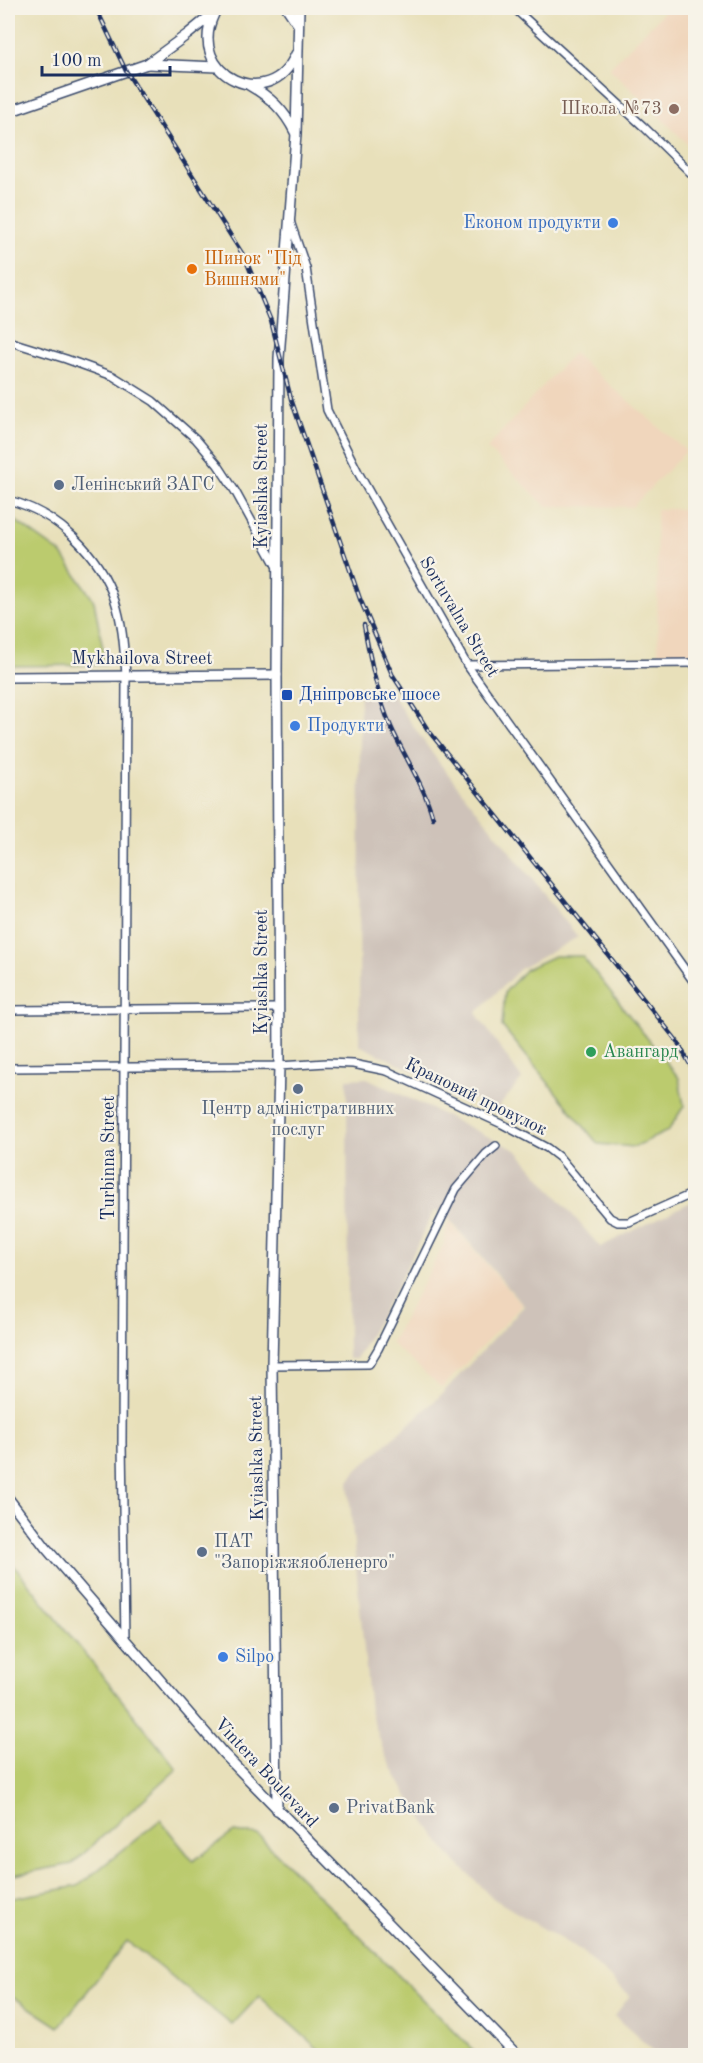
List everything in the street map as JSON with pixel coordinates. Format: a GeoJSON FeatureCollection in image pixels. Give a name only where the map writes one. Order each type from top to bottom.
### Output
{"type":"FeatureCollection","features":[{"type":"Feature","properties":{"kind":"street"},"geometry":{"type":"LineString","coordinates":[[287,8],[298,26]]}},
{"type":"Feature","properties":{"kind":"street","name":"Kyiashka Street"},"geometry":{"type":"LineString","coordinates":[[277,1810],[272,1365],[279,1066],[277,675],[279,358],[296,134],[299,8]]}},
{"type":"Feature","properties":{"kind":"street"},"geometry":{"type":"LineString","coordinates":[[514,8],[696,178]]}},
{"type":"Feature","properties":{"kind":"street"},"geometry":{"type":"LineString","coordinates":[[8,112],[147,64],[217,10]]}},
{"type":"Feature","properties":{"kind":"street"},"geometry":{"type":"LineString","coordinates":[[217,10],[209,25],[207,40],[210,54],[217,67],[226,76],[264,93],[278,105],[296,134]]}},
{"type":"Feature","properties":{"kind":"street"},"geometry":{"type":"LineString","coordinates":[[249,85],[274,80],[293,62],[298,51]]}},
{"type":"Feature","properties":{"kind":"street"},"geometry":{"type":"LineString","coordinates":[[147,64],[217,67]]}},
{"type":"Feature","properties":{"kind":"street","name":"Sortuvalna Street"},"geometry":{"type":"LineString","coordinates":[[290,221],[306,267],[327,410],[359,474],[467,665],[696,985]]}},
{"type":"Feature","properties":{"kind":"street"},"geometry":{"type":"LineString","coordinates":[[8,341],[113,376],[153,401],[196,439],[218,465],[278,569]]}},
{"type":"Feature","properties":{"kind":"street","name":"Turbinna Street"},"geometry":{"type":"LineString","coordinates":[[8,500],[26,505],[55,522],[81,544],[102,572],[115,601],[123,639],[126,675],[122,1443],[125,1641]]}},
{"type":"Feature","properties":{"kind":"street"},"geometry":{"type":"LineString","coordinates":[[467,665],[696,663]]}},
{"type":"Feature","properties":{"kind":"street","name":"Mykhailova Street"},"geometry":{"type":"LineString","coordinates":[[8,677],[277,675]]}},
{"type":"Feature","properties":{"kind":"street"},"geometry":{"type":"LineString","coordinates":[[8,1010],[279,1008]]}},
{"type":"Feature","properties":{"kind":"street","name":"Крановий провулок"},"geometry":{"type":"LineString","coordinates":[[279,1066],[353,1064],[387,1071],[408,1080],[547,1148],[560,1158],[610,1218],[618,1222],[629,1221],[696,1192]]}},
{"type":"Feature","properties":{"kind":"street"},"geometry":{"type":"LineString","coordinates":[[8,1068],[279,1066]]}},
{"type":"Feature","properties":{"kind":"street"},"geometry":{"type":"LineString","coordinates":[[272,1365],[369,1364],[456,1189],[486,1154],[496,1146]]}},
{"type":"Feature","properties":{"kind":"street","name":"Vintera Boulevard"},"geometry":{"type":"LineString","coordinates":[[8,1498],[46,1548],[223,1753],[518,2055]]}},
{"type":"Feature","properties":{"kind":"shaded area","name":"Школа №73"},"geometry":{"type":"Polygon","coordinates":[[[668,8],[695,8],[695,151],[609,68],[668,8]]]}},
{"type":"Feature","properties":{"kind":"shaded area"},"geometry":{"type":"Polygon","coordinates":[[[573,353],[686,451],[632,507],[546,506],[487,448],[573,353]]]}},
{"type":"Feature","properties":{"kind":"shaded area"},"geometry":{"type":"Polygon","coordinates":[[[656,509],[695,509],[695,653],[658,653],[656,509]]]}},
{"type":"Feature","properties":{"kind":"shaded area"},"geometry":{"type":"Polygon","coordinates":[[[388,686],[437,760],[578,937],[520,969],[476,1013],[522,1079],[496,1110],[359,1045],[360,687],[388,686]]]}},
{"type":"Feature","properties":{"kind":"shaded area"},"geometry":{"type":"Polygon","coordinates":[[[367,1078],[518,1151],[600,1247],[691,1202],[695,1211],[695,2055],[658,2055],[614,2016],[630,1996],[581,1951],[494,1899],[449,1855],[411,1802],[385,1755],[370,1711],[348,1483],[356,1471],[438,1398],[524,1306],[443,1212],[434,1211],[396,1288],[356,1359],[348,1359],[347,1079],[367,1078]]]}},
{"type":"Feature","properties":{"kind":"shaded area"},"geometry":{"type":"Polygon","coordinates":[[[448,1220],[522,1305],[442,1388],[391,1343],[444,1244],[448,1220]]]}},
{"type":"Feature","properties":{"kind":"green space"},"geometry":{"type":"Polygon","coordinates":[[[8,518],[13,519],[62,554],[94,601],[106,665],[8,666],[8,518]]]}},
{"type":"Feature","properties":{"kind":"green space","name":"Авангард"},"geometry":{"type":"Polygon","coordinates":[[[554,956],[582,956],[679,1078],[684,1106],[668,1131],[634,1147],[598,1144],[502,1026],[505,992],[526,969],[554,956]]]}},
{"type":"Feature","properties":{"kind":"green space"},"geometry":{"type":"Polygon","coordinates":[[[8,1558],[177,1769],[72,1864],[8,1876],[8,1558]]]}},
{"type":"Feature","properties":{"kind":"green space"},"geometry":{"type":"Polygon","coordinates":[[[160,1820],[193,1861],[234,1832],[258,1835],[478,2055],[325,2055],[259,1996],[232,2025],[127,1941],[59,2027],[8,1995],[8,1899],[78,1886],[160,1820]]]}},
{"type":"Feature","properties":{"kind":"railway"},"geometry":{"type":"LineString","coordinates":[[96,8],[126,71],[245,258],[271,321],[291,399],[360,599],[392,674],[428,730],[677,1041],[696,1075]]}},
{"type":"Feature","properties":{"kind":"railway"},"geometry":{"type":"LineString","coordinates":[[364,625],[374,677],[386,715],[425,794],[433,818]]}},
{"type":"Feature","properties":{"kind":"place","name":"Школа №73"},"geometry":{"type":"Point","coordinates":[674,109]}},
{"type":"Feature","properties":{"kind":"place","name":"Економ продукти"},"geometry":{"type":"Point","coordinates":[613,223]}},
{"type":"Feature","properties":{"kind":"place","name":"Шинок \"Під Вишнями\""},"geometry":{"type":"Point","coordinates":[192,269]}},
{"type":"Feature","properties":{"kind":"place","name":"Ленінський ЗАГС"},"geometry":{"type":"Point","coordinates":[59,485]}},
{"type":"Feature","properties":{"kind":"place","name":"Дніпровське шосе"},"geometry":{"type":"Point","coordinates":[287,695]}},
{"type":"Feature","properties":{"kind":"place","name":"Продукти"},"geometry":{"type":"Point","coordinates":[295,726]}},
{"type":"Feature","properties":{"kind":"place","name":"Авангард"},"geometry":{"type":"Point","coordinates":[591,1052]}},
{"type":"Feature","properties":{"kind":"place","name":"Центр адміністративних послуг"},"geometry":{"type":"Point","coordinates":[298,1089]}},
{"type":"Feature","properties":{"kind":"place","name":"ПАТ \"Запоріжжяобленерго\""},"geometry":{"type":"Point","coordinates":[202,1552]}},
{"type":"Feature","properties":{"kind":"place","name":"Silpo"},"geometry":{"type":"Point","coordinates":[223,1657]}},
{"type":"Feature","properties":{"kind":"place","name":"PrivatBank"},"geometry":{"type":"Point","coordinates":[334,1808]}}]}
